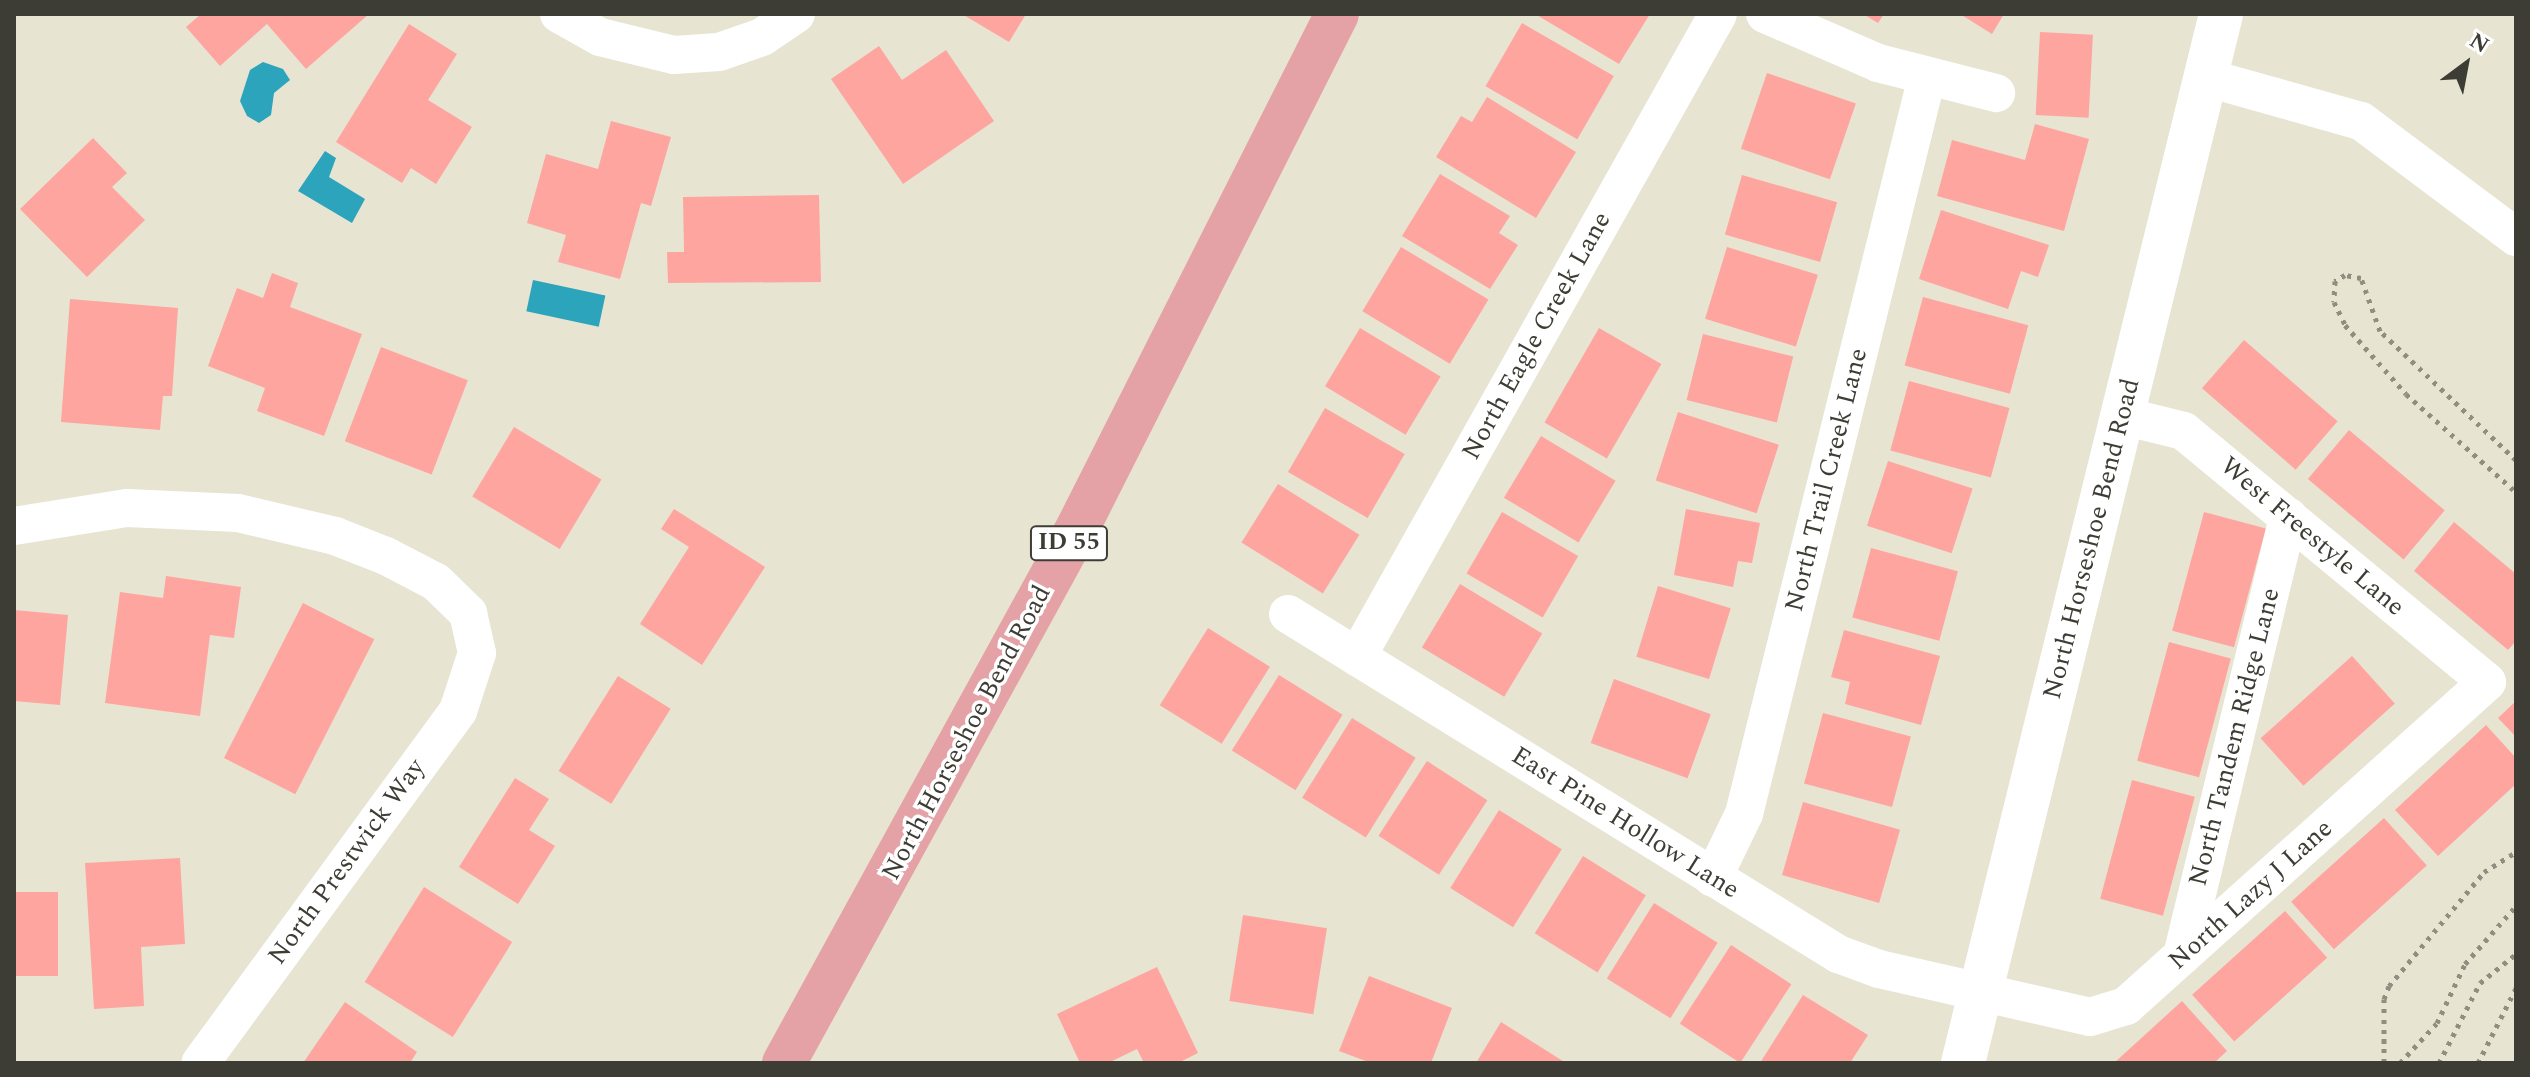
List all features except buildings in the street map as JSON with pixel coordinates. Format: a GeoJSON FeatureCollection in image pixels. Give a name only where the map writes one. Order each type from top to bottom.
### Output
{"type":"FeatureCollection","features":[{"type":"Feature","properties":{"kind":"highway","name":"North Horseshoe Bend Road"},"geometry":{"type":"LineString","coordinates":[[784,1063],[1075,533],[1337,14]]}},
{"type":"Feature","properties":{"kind":"street"},"geometry":{"type":"LineString","coordinates":[[559,14],[600,37],[674,55],[719,52],[762,37],[796,14]]}},
{"type":"Feature","properties":{"kind":"street","name":"North Eagle Creek Lane"},"geometry":{"type":"LineString","coordinates":[[1357,657],[1718,14]]}},
{"type":"Feature","properties":{"kind":"street"},"geometry":{"type":"LineString","coordinates":[[1765,14],[1824,43],[1927,77],[1996,93]]}},
{"type":"Feature","properties":{"kind":"street","name":"North Horseshoe Bend Road"},"geometry":{"type":"LineString","coordinates":[[1963,1063],[2221,14]]}},
{"type":"Feature","properties":{"kind":"street","name":"North Trail Creek Lane"},"geometry":{"type":"LineString","coordinates":[[1713,878],[1744,814],[1927,77]]}},
{"type":"Feature","properties":{"kind":"street"},"geometry":{"type":"LineString","coordinates":[[2204,77],[2361,121],[2516,237]]}},
{"type":"Feature","properties":{"kind":"street","name":"West Freestyle Lane"},"geometry":{"type":"LineString","coordinates":[[2123,416],[2184,431],[2487,682]]}},
{"type":"Feature","properties":{"kind":"street","name":"North Prestwick Way"},"geometry":{"type":"LineString","coordinates":[[14,526],[72,513],[183,507],[288,522],[386,556],[436,582],[468,613],[477,653],[458,711],[200,1063]]}},
{"type":"Feature","properties":{"kind":"street","name":"North Tandem Ridge Lane"},"geometry":{"type":"LineString","coordinates":[[2182,956],[2288,517]]}},
{"type":"Feature","properties":{"kind":"street","name":"East Pine Hollow Lane"},"geometry":{"type":"LineString","coordinates":[[1288,614],[1838,954],[1979,993]]}},
{"type":"Feature","properties":{"kind":"street","name":"North Lazy J Lane"},"geometry":{"type":"LineString","coordinates":[[1979,993],[2090,1017],[2126,1006],[2487,682]]}},
{"type":"Feature","properties":{"kind":"path"},"geometry":{"type":"LineString","coordinates":[[2516,460],[2380,331],[2361,278],[2345,275],[2335,281],[2334,302],[2345,325],[2406,394],[2516,492]]}},
{"type":"Feature","properties":{"kind":"path"},"geometry":{"type":"LineString","coordinates":[[2384,1063],[2384,999],[2389,986],[2484,872],[2516,852]]}},
{"type":"Feature","properties":{"kind":"path"},"geometry":{"type":"LineString","coordinates":[[2400,1063],[2437,1023],[2465,964],[2516,906]]}},
{"type":"Feature","properties":{"kind":"path"},"geometry":{"type":"LineString","coordinates":[[2439,1063],[2480,983],[2516,954]]}},
{"type":"Feature","properties":{"kind":"path"},"geometry":{"type":"LineString","coordinates":[[2478,1063],[2516,988]]}},
{"type":"Feature","properties":{"kind":"water"},"geometry":{"type":"Polygon","coordinates":[[[263,62],[283,69],[290,80],[274,93],[271,115],[259,123],[247,116],[240,101],[250,70],[263,62]]]}},
{"type":"Feature","properties":{"kind":"water"},"geometry":{"type":"Polygon","coordinates":[[[325,151],[336,158],[329,177],[365,199],[352,223],[298,191],[325,151]]]}},
{"type":"Feature","properties":{"kind":"water"},"geometry":{"type":"Polygon","coordinates":[[[533,280],[605,295],[599,327],[526,311],[533,280]]]}}]}
